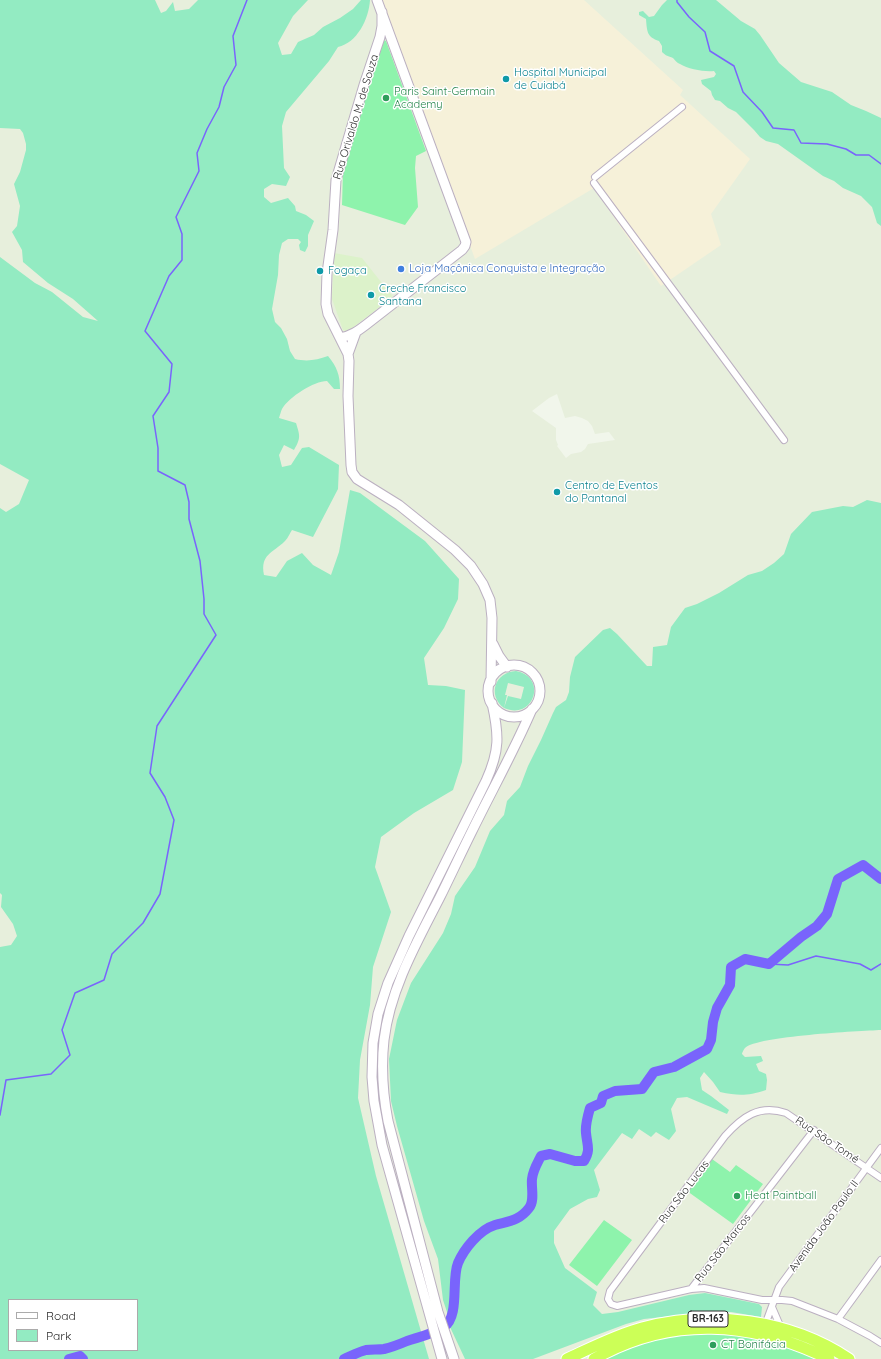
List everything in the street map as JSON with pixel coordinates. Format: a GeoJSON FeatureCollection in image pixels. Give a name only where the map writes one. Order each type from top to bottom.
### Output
{"type":"FeatureCollection","features":[{"type":"Feature","properties":{"kind":"highway","name":"BR-163"},"geometry":{"type":"LineString","coordinates":[[567,1359],[620,1335],[641,1328],[681,1321],[722,1319],[765,1324],[781,1328],[828,1346],[849,1359]]}},
{"type":"Feature","properties":{"kind":"highway","name":"BR-163"},"geometry":{"type":"LineString","coordinates":[[594,1359],[625,1344],[680,1330],[699,1328],[739,1330],[773,1337],[809,1349],[829,1359]]}},
{"type":"Feature","properties":{"kind":"main road","name":"Rua Orivaldo M. de Souza"},"geometry":{"type":"LineString","coordinates":[[340,338],[356,332],[462,250],[466,242],[377,0]]}},
{"type":"Feature","properties":{"kind":"main road","name":"Rua Orivaldo M. de Souza"},"geometry":{"type":"LineString","coordinates":[[382,12],[380,37],[346,145],[335,190],[333,230],[327,273],[326,304],[328,314],[348,354],[349,361],[349,450],[352,472],[357,479],[399,505],[455,550],[471,566],[483,584],[490,600],[492,618],[491,682]]}},
{"type":"Feature","properties":{"kind":"main road"},"geometry":{"type":"LineString","coordinates":[[380,37],[390,36]]}},
{"type":"Feature","properties":{"kind":"main road","name":"Rua Orivaldo M. de Souza"},"geometry":{"type":"LineString","coordinates":[[348,354],[356,332]]}},
{"type":"Feature","properties":{"kind":"main road","name":"Rua Orivaldo M. de Souza"},"geometry":{"type":"LineString","coordinates":[[492,640],[499,656],[506,666]]}},
{"type":"Feature","properties":{"kind":"main road"},"geometry":{"type":"LineString","coordinates":[[434,1313],[388,1122],[382,1072],[384,1040],[389,1013],[398,986],[417,942],[518,741],[532,709],[537,703],[540,693],[536,676],[521,666],[506,666],[498,671],[491,682],[489,692],[498,737],[494,760],[486,781],[409,936],[388,983],[378,1014],[374,1043],[372,1077],[374,1101],[380,1133],[442,1340],[454,1359]]}},
{"type":"Feature","properties":{"kind":"main road"},"geometry":{"type":"LineString","coordinates":[[492,703],[500,712],[511,716],[522,715],[532,709]]}},
{"type":"Feature","properties":{"kind":"main road"},"geometry":{"type":"LineString","coordinates":[[442,1340],[442,1359]]}},
{"type":"Feature","properties":{"kind":"street"},"geometry":{"type":"LineString","coordinates":[[682,107],[594,180],[784,440]]}},
{"type":"Feature","properties":{"kind":"street","name":"Rua São Tomé"},"geometry":{"type":"LineString","coordinates":[[769,1110],[786,1112],[881,1178]]}},
{"type":"Feature","properties":{"kind":"street","name":"Rua São Lucas"},"geometry":{"type":"LineString","coordinates":[[691,1289],[617,1306],[609,1302],[608,1295],[730,1131],[746,1117],[756,1112],[769,1110]]}},
{"type":"Feature","properties":{"kind":"street","name":"Rua São Marcos"},"geometry":{"type":"LineString","coordinates":[[691,1289],[814,1130]]}},
{"type":"Feature","properties":{"kind":"street","name":"Avenida João Paulo II"},"geometry":{"type":"LineString","coordinates":[[765,1324],[779,1287],[881,1148]]}},
{"type":"Feature","properties":{"kind":"street"},"geometry":{"type":"LineString","coordinates":[[838,1319],[881,1260]]}},
{"type":"Feature","properties":{"kind":"street"},"geometry":{"type":"LineString","coordinates":[[691,1289],[704,1288],[762,1300],[792,1302],[838,1319],[881,1343]]}},
{"type":"Feature","properties":{"kind":"street"},"geometry":{"type":"LineString","coordinates":[[772,1307],[781,1328]]}},
{"type":"Feature","properties":{"kind":"shaded area"},"geometry":{"type":"Polygon","coordinates":[[[378,0],[584,0],[683,90],[680,95],[750,159],[711,214],[721,245],[661,286],[594,188],[475,259],[378,0]]]}},
{"type":"Feature","properties":{"kind":"shaded area"},"geometry":{"type":"Polygon","coordinates":[[[334,253],[362,258],[393,297],[347,332],[343,330],[332,299],[334,253]]]}},
{"type":"Feature","properties":{"kind":"shaded area"},"geometry":{"type":"Polygon","coordinates":[[[557,394],[565,418],[575,416],[582,418],[588,421],[595,434],[609,432],[615,440],[588,444],[581,452],[571,454],[566,458],[557,446],[556,428],[532,411],[557,394]]]}},
{"type":"Feature","properties":{"kind":"green space"},"geometry":{"type":"Polygon","coordinates":[[[0,0],[155,0],[161,13],[166,11],[173,2],[175,11],[189,9],[198,0],[308,0],[293,16],[278,43],[282,55],[291,54],[298,42],[314,35],[323,27],[340,18],[353,9],[361,0],[370,0],[367,15],[361,29],[351,41],[338,47],[329,61],[286,112],[282,126],[284,168],[290,177],[286,186],[272,184],[264,189],[264,197],[271,203],[288,198],[295,206],[296,211],[306,215],[314,221],[308,235],[308,246],[305,252],[300,250],[299,245],[301,242],[298,239],[288,239],[282,243],[272,309],[275,322],[281,328],[287,339],[290,351],[295,359],[312,360],[328,356],[337,371],[340,389],[334,389],[327,381],[315,384],[302,390],[285,404],[282,410],[279,418],[296,423],[299,437],[298,443],[294,450],[284,445],[279,455],[282,467],[291,465],[302,448],[309,447],[339,465],[338,489],[313,537],[292,530],[285,541],[268,555],[263,568],[264,575],[276,577],[287,561],[302,553],[313,565],[331,575],[339,552],[350,490],[360,493],[425,541],[459,579],[458,599],[444,628],[424,658],[428,685],[446,686],[465,690],[462,762],[453,790],[414,813],[381,837],[375,867],[391,912],[373,967],[370,1005],[360,1060],[358,1098],[376,1176],[429,1359],[0,1359],[0,947],[11,945],[17,936],[13,924],[1,907],[2,895],[0,893],[0,508],[6,512],[19,504],[29,480],[0,464],[0,257],[35,283],[52,292],[83,317],[98,321],[73,299],[48,283],[23,262],[22,250],[12,232],[17,226],[20,206],[14,184],[20,172],[26,150],[23,133],[20,129],[0,128],[0,0]]]}},
{"type":"Feature","properties":{"kind":"green space"},"geometry":{"type":"Polygon","coordinates":[[[667,0],[716,0],[741,21],[755,29],[779,63],[801,82],[832,92],[851,105],[881,118],[881,226],[877,223],[872,207],[861,196],[843,188],[834,181],[823,176],[778,144],[766,141],[760,137],[736,112],[728,108],[720,101],[715,100],[711,91],[702,84],[701,80],[714,77],[716,74],[714,71],[692,69],[679,64],[673,58],[662,52],[662,46],[659,41],[650,36],[647,31],[646,19],[639,15],[639,12],[643,11],[649,17],[654,16],[667,0]]]}},
{"type":"Feature","properties":{"kind":"green space","name":"Paris Saint-Germain Academy"},"geometry":{"type":"Polygon","coordinates":[[[384,40],[386,41],[426,151],[416,156],[415,168],[418,207],[405,225],[342,205],[343,172],[380,46],[384,40]]]}},
{"type":"Feature","properties":{"kind":"green space"},"geometry":{"type":"Polygon","coordinates":[[[867,500],[881,503],[881,1030],[788,1037],[768,1040],[745,1048],[742,1054],[745,1057],[761,1056],[763,1061],[756,1064],[759,1071],[766,1074],[766,1090],[738,1095],[720,1092],[704,1072],[700,1078],[702,1090],[729,1110],[727,1114],[687,1097],[677,1098],[671,1109],[676,1131],[669,1140],[656,1132],[651,1137],[639,1129],[632,1139],[622,1133],[594,1170],[600,1190],[597,1197],[588,1199],[570,1209],[554,1231],[554,1243],[565,1268],[597,1292],[593,1305],[602,1314],[618,1312],[689,1295],[705,1293],[759,1304],[762,1307],[761,1317],[731,1312],[709,1312],[644,1319],[626,1324],[533,1359],[465,1359],[450,1327],[443,1300],[438,1259],[424,1221],[391,1101],[389,1059],[397,1020],[411,983],[443,933],[451,914],[455,896],[475,867],[490,831],[504,815],[507,801],[520,787],[528,766],[556,707],[566,700],[569,692],[570,677],[575,657],[603,630],[610,628],[647,666],[652,666],[653,647],[667,645],[671,627],[685,608],[719,593],[748,575],[762,571],[774,563],[784,554],[791,534],[812,512],[843,506],[853,507],[867,500]]]}},
{"type":"Feature","properties":{"kind":"green space"},"geometry":{"type":"Polygon","coordinates":[[[516,671],[526,675],[532,681],[534,689],[533,697],[529,704],[523,709],[514,710],[504,708],[496,697],[495,691],[498,680],[509,672],[516,671]],[[508,683],[504,708],[508,696],[521,699],[524,687],[508,683]]]}},
{"type":"Feature","properties":{"kind":"green space"},"geometry":{"type":"Polygon","coordinates":[[[712,1159],[730,1172],[736,1165],[763,1184],[733,1224],[687,1191],[712,1159]]]}},
{"type":"Feature","properties":{"kind":"green space"},"geometry":{"type":"Polygon","coordinates":[[[604,1220],[632,1240],[597,1286],[569,1265],[604,1220]]]}},
{"type":"Feature","properties":{"kind":"green space","name":"CT Bonifácia"},"geometry":{"type":"Polygon","coordinates":[[[700,1331],[759,1336],[825,1359],[601,1359],[661,1337],[700,1331]]]}},
{"type":"Feature","properties":{"kind":"waterway"},"geometry":{"type":"LineString","coordinates":[[0,1115],[6,1080],[51,1074],[70,1055],[62,1030],[75,993],[104,980],[112,954],[143,923],[160,894],[174,820],[165,797],[150,773],[157,726],[216,635],[204,614],[200,561],[189,519],[189,502],[185,485],[158,471],[158,448],[153,416],[169,392],[172,364],[145,331],[169,276],[182,260],[182,234],[176,217],[199,171],[197,153],[207,129],[219,107],[224,87],[236,65],[233,36],[247,0]]}},
{"type":"Feature","properties":{"kind":"waterway"},"geometry":{"type":"LineString","coordinates":[[677,0],[689,17],[705,32],[710,51],[734,66],[743,92],[762,112],[773,128],[794,130],[801,143],[827,144],[846,149],[856,155],[869,155],[881,164]]}},
{"type":"Feature","properties":{"kind":"waterway"},"geometry":{"type":"LineString","coordinates":[[344,1359],[366,1350],[384,1349],[444,1327],[449,1322],[454,1306],[455,1279],[458,1263],[468,1246],[483,1231],[489,1227],[518,1218],[529,1208],[532,1202],[532,1182],[535,1167],[541,1156],[550,1154],[575,1161],[584,1161],[588,1150],[586,1127],[590,1108],[601,1103],[603,1096],[615,1091],[642,1089],[654,1072],[674,1067],[707,1049],[711,1040],[713,1022],[717,1008],[730,985],[731,967],[745,959],[769,964],[801,937],[817,926],[827,914],[838,879],[863,865],[881,879]]}},
{"type":"Feature","properties":{"kind":"waterway"},"geometry":{"type":"LineString","coordinates":[[769,964],[788,965],[816,956],[860,964],[871,970],[881,964]]}},
{"type":"Feature","properties":{"kind":"waterway"},"geometry":{"type":"LineString","coordinates":[[69,1359],[80,1356],[83,1359]]}},
{"type":"Feature","properties":{"kind":"place","name":"Hospital Municipal de Cuiabá"},"geometry":{"type":"Point","coordinates":[506,79]}},
{"type":"Feature","properties":{"kind":"place","name":"Paris Saint-Germain Academy"},"geometry":{"type":"Point","coordinates":[386,98]}},
{"type":"Feature","properties":{"kind":"place","name":"Loja Maçônica Conquista e Integração"},"geometry":{"type":"Point","coordinates":[401,269]}},
{"type":"Feature","properties":{"kind":"place","name":"Fogaça"},"geometry":{"type":"Point","coordinates":[320,271]}},
{"type":"Feature","properties":{"kind":"place","name":"Creche Francisco Santana"},"geometry":{"type":"Point","coordinates":[371,295]}},
{"type":"Feature","properties":{"kind":"place","name":"Centro de Eventos do Pantanal"},"geometry":{"type":"Point","coordinates":[557,492]}},
{"type":"Feature","properties":{"kind":"place","name":"Heat Paintball"},"geometry":{"type":"Point","coordinates":[737,1196]}},
{"type":"Feature","properties":{"kind":"place","name":"CT Bonifácia"},"geometry":{"type":"Point","coordinates":[713,1345]}}]}
